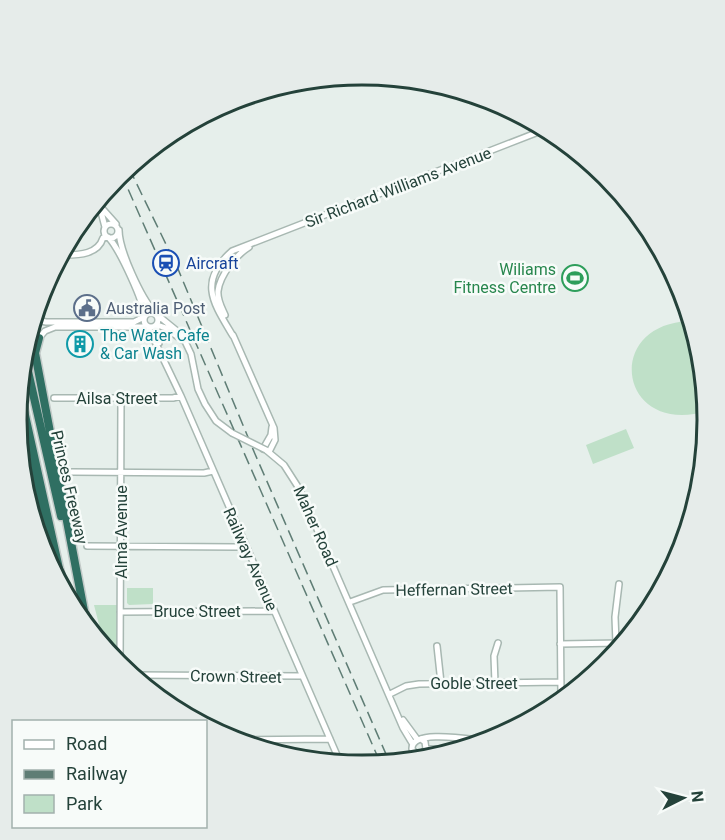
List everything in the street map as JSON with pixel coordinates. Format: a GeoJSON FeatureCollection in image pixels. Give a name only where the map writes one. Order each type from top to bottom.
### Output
{"type":"FeatureCollection","features":[{"type":"Feature","properties":{"kind":"highway"},"geometry":{"type":"LineString","coordinates":[[39,338],[35,353],[83,604]]}},
{"type":"Feature","properties":{"kind":"highway","name":"Princes Freeway"},"geometry":{"type":"LineString","coordinates":[[30,379],[82,603]]}},
{"type":"Feature","properties":{"kind":"highway","name":"Princes Freeway"},"geometry":{"type":"LineString","coordinates":[[27,425],[57,557]]}},
{"type":"Feature","properties":{"kind":"highway"},"geometry":{"type":"LineString","coordinates":[[34,491],[52,546]]}},
{"type":"Feature","properties":{"kind":"street","name":"Sir Richard Williams Avenue"},"geometry":{"type":"LineString","coordinates":[[233,336],[212,297],[212,285],[219,267],[232,251],[536,133]]}},
{"type":"Feature","properties":{"kind":"street"},"geometry":{"type":"LineString","coordinates":[[102,209],[118,228],[123,253],[145,300],[155,313],[158,320],[157,325]]}},
{"type":"Feature","properties":{"kind":"street"},"geometry":{"type":"LineString","coordinates":[[101,211],[104,232],[117,249],[143,309],[144,323],[148,327]]}},
{"type":"Feature","properties":{"kind":"street"},"geometry":{"type":"LineString","coordinates":[[105,227],[109,224],[118,228]]}},
{"type":"Feature","properties":{"kind":"street"},"geometry":{"type":"LineString","coordinates":[[71,255],[83,254],[96,248],[107,238],[116,237],[118,228]]}},
{"type":"Feature","properties":{"kind":"street","name":"Sir Richard Williams Avenue"},"geometry":{"type":"LineString","coordinates":[[256,243],[238,255],[227,272],[218,295],[233,336],[270,419],[275,436],[266,449]]}},
{"type":"Feature","properties":{"kind":"street"},"geometry":{"type":"LineString","coordinates":[[219,267],[227,272]]}},
{"type":"Feature","properties":{"kind":"street"},"geometry":{"type":"LineString","coordinates":[[42,321],[109,324],[136,322],[149,313],[155,313]]}},
{"type":"Feature","properties":{"kind":"street","name":"Maher Road"},"geometry":{"type":"LineString","coordinates":[[155,313],[180,333],[186,342],[191,354],[198,389],[216,421],[232,434],[266,449],[284,465],[297,483],[403,728],[417,741]]}},
{"type":"Feature","properties":{"kind":"street"},"geometry":{"type":"LineString","coordinates":[[39,338],[50,328],[67,324]]}},
{"type":"Feature","properties":{"kind":"street"},"geometry":{"type":"LineString","coordinates":[[109,324],[148,327],[157,325],[166,328],[186,342]]}},
{"type":"Feature","properties":{"kind":"street","name":"Railway Avenue"},"geometry":{"type":"LineString","coordinates":[[157,325],[162,356]]}},
{"type":"Feature","properties":{"kind":"street","name":"Railway Avenue"},"geometry":{"type":"LineString","coordinates":[[148,327],[181,396],[337,755]]}},
{"type":"Feature","properties":{"kind":"street","name":"Ailsa Street"},"geometry":{"type":"LineString","coordinates":[[54,399],[175,398],[181,396]]}},
{"type":"Feature","properties":{"kind":"street","name":"Alma Avenue"},"geometry":{"type":"LineString","coordinates":[[120,652],[121,398]]}},
{"type":"Feature","properties":{"kind":"street"},"geometry":{"type":"LineString","coordinates":[[72,472],[213,471]]}},
{"type":"Feature","properties":{"kind":"street"},"geometry":{"type":"LineString","coordinates":[[87,546],[245,545]]}},
{"type":"Feature","properties":{"kind":"street"},"geometry":{"type":"LineString","coordinates":[[618,637],[615,617],[619,584]]}},
{"type":"Feature","properties":{"kind":"street","name":"Heffernan Street"},"geometry":{"type":"LineString","coordinates":[[350,602],[382,590],[560,587],[560,644]]}},
{"type":"Feature","properties":{"kind":"street","name":"Bruce Street"},"geometry":{"type":"LineString","coordinates":[[120,612],[274,610]]}},
{"type":"Feature","properties":{"kind":"street"},"geometry":{"type":"LineString","coordinates":[[495,683],[494,656],[498,643]]}},
{"type":"Feature","properties":{"kind":"street"},"geometry":{"type":"LineString","coordinates":[[561,690],[560,644],[613,643]]}},
{"type":"Feature","properties":{"kind":"street"},"geometry":{"type":"LineString","coordinates":[[437,646],[441,683]]}},
{"type":"Feature","properties":{"kind":"street","name":"Crown Street"},"geometry":{"type":"LineString","coordinates":[[145,675],[302,676]]}},
{"type":"Feature","properties":{"kind":"street","name":"Goble Street"},"geometry":{"type":"LineString","coordinates":[[390,694],[406,686],[441,683],[561,682]]}},
{"type":"Feature","properties":{"kind":"street"},"geometry":{"type":"LineString","coordinates":[[414,752],[412,749],[417,741],[432,736],[466,739]]}},
{"type":"Feature","properties":{"kind":"street"},"geometry":{"type":"LineString","coordinates":[[262,740],[330,740]]}},
{"type":"Feature","properties":{"kind":"street"},"geometry":{"type":"LineString","coordinates":[[417,741],[427,744],[426,749]]}},
{"type":"Feature","properties":{"kind":"green space"},"geometry":{"type":"Polygon","coordinates":[[[683,322],[692,355],[698,412],[677,415],[655,408],[640,395],[632,377],[633,358],[643,340],[661,327],[683,322]]]}},
{"type":"Feature","properties":{"kind":"green space"},"geometry":{"type":"Polygon","coordinates":[[[626,429],[634,448],[593,464],[586,445],[626,429]]]}},
{"type":"Feature","properties":{"kind":"green space"},"geometry":{"type":"Polygon","coordinates":[[[127,588],[153,588],[153,604],[129,605],[127,588]]]}},
{"type":"Feature","properties":{"kind":"green space"},"geometry":{"type":"Polygon","coordinates":[[[94,605],[118,605],[118,650],[100,629],[94,605]]]}},
{"type":"Feature","properties":{"kind":"railway"},"geometry":{"type":"LineString","coordinates":[[133,176],[178,269],[255,454],[386,755]]}},
{"type":"Feature","properties":{"kind":"railway"},"geometry":{"type":"LineString","coordinates":[[125,183],[377,755]]}},
{"type":"Feature","properties":{"kind":"place","name":"Aircraft"},"geometry":{"type":"Point","coordinates":[166,263]}},
{"type":"Feature","properties":{"kind":"place","name":"Wiliams Fitness Centre"},"geometry":{"type":"Point","coordinates":[575,278]}},
{"type":"Feature","properties":{"kind":"place","name":"Australia Post"},"geometry":{"type":"Point","coordinates":[87,308]}},
{"type":"Feature","properties":{"kind":"place","name":"The Water Cafe & Car Wash"},"geometry":{"type":"Point","coordinates":[80,344]}}]}
